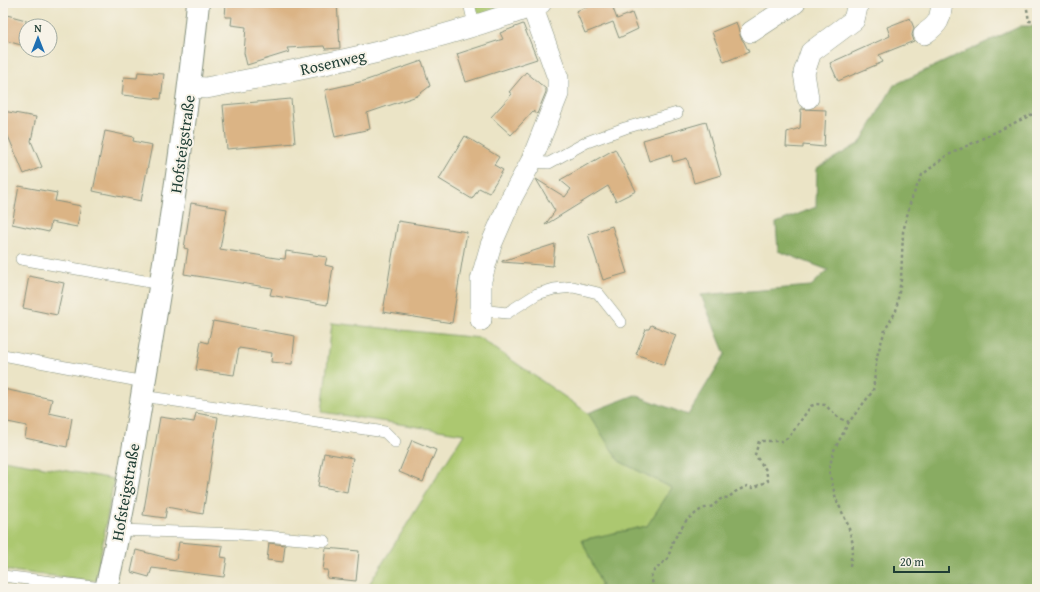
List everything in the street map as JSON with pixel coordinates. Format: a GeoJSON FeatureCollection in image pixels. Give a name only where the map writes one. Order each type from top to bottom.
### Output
{"type":"FeatureCollection","features":[{"type":"Feature","properties":{"kind":"main road","name":"Hofsteigstraße"},"geometry":{"type":"LineString","coordinates":[[108,589],[161,284],[190,87],[198,3]]}},
{"type":"Feature","properties":{"kind":"street"},"geometry":{"type":"LineString","coordinates":[[751,32],[795,3]]}},
{"type":"Feature","properties":{"kind":"street"},"geometry":{"type":"LineString","coordinates":[[808,98],[804,73],[811,52],[854,20],[858,3]]}},
{"type":"Feature","properties":{"kind":"street"},"geometry":{"type":"LineString","coordinates":[[924,34],[935,27],[939,21],[942,3]]}},
{"type":"Feature","properties":{"kind":"street","name":"Rosenweg"},"geometry":{"type":"LineString","coordinates":[[190,87],[206,88],[335,63],[413,43],[537,5],[558,78],[558,94],[531,162],[512,197],[491,245],[481,280],[480,315]]}},
{"type":"Feature","properties":{"kind":"lane"},"geometry":{"type":"LineString","coordinates":[[469,3],[474,25]]}},
{"type":"Feature","properties":{"kind":"lane"},"geometry":{"type":"LineString","coordinates":[[531,162],[549,163],[587,142],[624,128],[677,113]]}},
{"type":"Feature","properties":{"kind":"lane"},"geometry":{"type":"LineString","coordinates":[[21,259],[161,284]]}},
{"type":"Feature","properties":{"kind":"lane"},"geometry":{"type":"LineString","coordinates":[[480,315],[507,313],[537,294],[554,289],[572,287],[598,293],[621,322]]}},
{"type":"Feature","properties":{"kind":"lane"},"geometry":{"type":"LineString","coordinates":[[3,355],[143,389],[385,432],[396,442]]}},
{"type":"Feature","properties":{"kind":"lane"},"geometry":{"type":"LineString","coordinates":[[119,530],[239,534],[325,541]]}},
{"type":"Feature","properties":{"kind":"lane"},"geometry":{"type":"LineString","coordinates":[[3,576],[108,589]]}},
{"type":"Feature","properties":{"kind":"path"},"geometry":{"type":"LineString","coordinates":[[1026,3],[1029,21],[1037,22]]}},
{"type":"Feature","properties":{"kind":"path"},"geometry":{"type":"LineString","coordinates":[[850,566],[853,544],[848,525],[836,499],[829,471],[832,452],[849,422],[873,391],[877,356],[885,330],[896,311],[901,280],[903,232],[911,200],[922,175],[946,156],[1037,112]]}},
{"type":"Feature","properties":{"kind":"path"},"geometry":{"type":"LineString","coordinates":[[654,589],[651,577],[653,572],[668,558],[673,541],[688,518],[694,516],[699,510],[713,507],[718,501],[723,498],[728,498],[735,492],[747,486],[752,488],[768,481],[766,470],[756,455],[759,441],[782,441],[789,437],[811,406],[816,404],[825,405],[839,418],[849,422]]}},
{"type":"Feature","properties":{"kind":"green space"},"geometry":{"type":"Polygon","coordinates":[[[472,3],[537,3],[476,21],[472,3]]]}},
{"type":"Feature","properties":{"kind":"green space"},"geometry":{"type":"Polygon","coordinates":[[[1021,26],[1037,26],[1037,589],[594,589],[602,586],[582,540],[647,526],[672,488],[619,461],[588,413],[635,395],[688,415],[725,354],[701,295],[811,286],[828,270],[778,251],[776,223],[816,207],[817,168],[860,143],[894,85],[1021,26]]]}},
{"type":"Feature","properties":{"kind":"green space"},"geometry":{"type":"Polygon","coordinates":[[[332,323],[480,338],[588,413],[619,461],[672,488],[647,526],[582,540],[602,586],[594,589],[366,589],[464,434],[322,412],[332,323]]]}},
{"type":"Feature","properties":{"kind":"green space"},"geometry":{"type":"Polygon","coordinates":[[[3,460],[114,479],[96,581],[3,570],[3,460]]]}},
{"type":"Feature","properties":{"kind":"building"},"geometry":{"type":"Polygon","coordinates":[[[226,3],[337,3],[340,48],[325,49],[324,46],[287,48],[289,52],[247,65],[244,53],[246,27],[231,25],[232,17],[225,17],[226,3]]]}},
{"type":"Feature","properties":{"kind":"building"},"geometry":{"type":"Polygon","coordinates":[[[598,3],[611,3],[617,19],[632,13],[638,29],[619,38],[613,22],[585,33],[576,11],[598,3]]]}},
{"type":"Feature","properties":{"kind":"building"},"geometry":{"type":"Polygon","coordinates":[[[3,14],[18,18],[18,44],[3,40],[3,14]]]}},
{"type":"Feature","properties":{"kind":"building"},"geometry":{"type":"Polygon","coordinates":[[[910,18],[914,28],[912,35],[914,41],[879,55],[883,62],[838,81],[830,63],[890,36],[887,27],[910,18]]]}},
{"type":"Feature","properties":{"kind":"building"},"geometry":{"type":"Polygon","coordinates":[[[736,22],[741,38],[749,52],[724,62],[712,32],[736,22]]]}},
{"type":"Feature","properties":{"kind":"building"},"geometry":{"type":"Polygon","coordinates":[[[523,24],[537,59],[466,82],[457,54],[503,39],[500,33],[523,24]]]}},
{"type":"Feature","properties":{"kind":"building"},"geometry":{"type":"Polygon","coordinates":[[[422,61],[430,86],[417,96],[367,113],[370,129],[335,137],[325,90],[364,81],[422,61]]]}},
{"type":"Feature","properties":{"kind":"building"},"geometry":{"type":"Polygon","coordinates":[[[138,72],[164,74],[161,99],[122,95],[124,77],[137,78],[138,72]]]}},
{"type":"Feature","properties":{"kind":"building"},"geometry":{"type":"Polygon","coordinates":[[[526,72],[546,89],[546,92],[537,114],[533,111],[511,135],[491,117],[512,94],[509,92],[526,72]]]}},
{"type":"Feature","properties":{"kind":"building"},"geometry":{"type":"Polygon","coordinates":[[[291,99],[295,143],[227,149],[223,105],[291,99]]]}},
{"type":"Feature","properties":{"kind":"building"},"geometry":{"type":"Polygon","coordinates":[[[801,109],[826,110],[824,147],[803,145],[803,148],[786,147],[787,132],[800,128],[801,109]]]}},
{"type":"Feature","properties":{"kind":"building"},"geometry":{"type":"Polygon","coordinates":[[[3,111],[36,117],[31,141],[42,167],[24,174],[8,136],[3,135],[3,111]]]}},
{"type":"Feature","properties":{"kind":"building"},"geometry":{"type":"Polygon","coordinates":[[[706,122],[721,175],[694,183],[687,158],[673,162],[671,154],[649,161],[643,140],[706,122]]]}},
{"type":"Feature","properties":{"kind":"building"},"geometry":{"type":"Polygon","coordinates":[[[105,131],[134,137],[133,141],[152,145],[141,201],[93,191],[105,131]]]}},
{"type":"Feature","properties":{"kind":"building"},"geometry":{"type":"Polygon","coordinates":[[[465,136],[499,157],[494,165],[503,170],[489,193],[479,188],[472,199],[439,179],[465,136]]]}},
{"type":"Feature","properties":{"kind":"building"},"geometry":{"type":"Polygon","coordinates":[[[615,149],[636,191],[616,201],[608,186],[545,225],[555,211],[536,179],[565,197],[571,189],[560,180],[615,149]]]}},
{"type":"Feature","properties":{"kind":"building"},"geometry":{"type":"Polygon","coordinates":[[[19,186],[57,193],[55,201],[81,206],[77,227],[51,222],[49,232],[12,224],[19,186]]]}},
{"type":"Feature","properties":{"kind":"building"},"geometry":{"type":"Polygon","coordinates":[[[191,203],[227,209],[220,249],[285,259],[286,251],[327,257],[325,265],[333,267],[327,305],[270,295],[272,288],[184,274],[188,249],[184,248],[191,203]]]}},
{"type":"Feature","properties":{"kind":"building"},"geometry":{"type":"Polygon","coordinates":[[[398,221],[467,232],[452,323],[383,312],[398,221]]]}},
{"type":"Feature","properties":{"kind":"building"},"geometry":{"type":"Polygon","coordinates":[[[612,226],[627,273],[603,280],[588,234],[612,226]]]}},
{"type":"Feature","properties":{"kind":"building"},"geometry":{"type":"Polygon","coordinates":[[[555,244],[553,266],[502,262],[502,261],[555,244]]]}},
{"type":"Feature","properties":{"kind":"building"},"geometry":{"type":"Polygon","coordinates":[[[29,276],[64,283],[57,315],[23,308],[29,276]]]}},
{"type":"Feature","properties":{"kind":"building"},"geometry":{"type":"Polygon","coordinates":[[[213,321],[295,336],[292,364],[271,362],[272,353],[239,348],[234,375],[196,370],[201,341],[208,343],[213,321]]]}},
{"type":"Feature","properties":{"kind":"building"},"geometry":{"type":"Polygon","coordinates":[[[651,325],[676,335],[664,365],[636,354],[646,329],[649,329],[651,325]]]}},
{"type":"Feature","properties":{"kind":"building"},"geometry":{"type":"Polygon","coordinates":[[[3,389],[52,399],[49,413],[72,418],[67,447],[25,438],[27,426],[3,421],[3,389]]]}},
{"type":"Feature","properties":{"kind":"building"},"geometry":{"type":"Polygon","coordinates":[[[196,413],[218,417],[203,514],[167,507],[165,518],[143,515],[160,417],[194,422],[196,413]]]}},
{"type":"Feature","properties":{"kind":"building"},"geometry":{"type":"Polygon","coordinates":[[[412,440],[436,450],[423,482],[399,472],[412,440]]]}},
{"type":"Feature","properties":{"kind":"building"},"geometry":{"type":"Polygon","coordinates":[[[324,453],[353,458],[347,492],[318,486],[324,453]]]}},
{"type":"Feature","properties":{"kind":"building"},"geometry":{"type":"Polygon","coordinates":[[[179,542],[223,546],[221,557],[227,558],[224,577],[152,568],[149,577],[131,572],[136,550],[176,560],[179,542]]]}},
{"type":"Feature","properties":{"kind":"building"},"geometry":{"type":"Polygon","coordinates":[[[269,543],[285,545],[283,562],[267,560],[269,543]]]}},
{"type":"Feature","properties":{"kind":"building"},"geometry":{"type":"Polygon","coordinates":[[[326,548],[359,551],[356,581],[327,578],[328,570],[323,570],[326,548]]]}}]}
